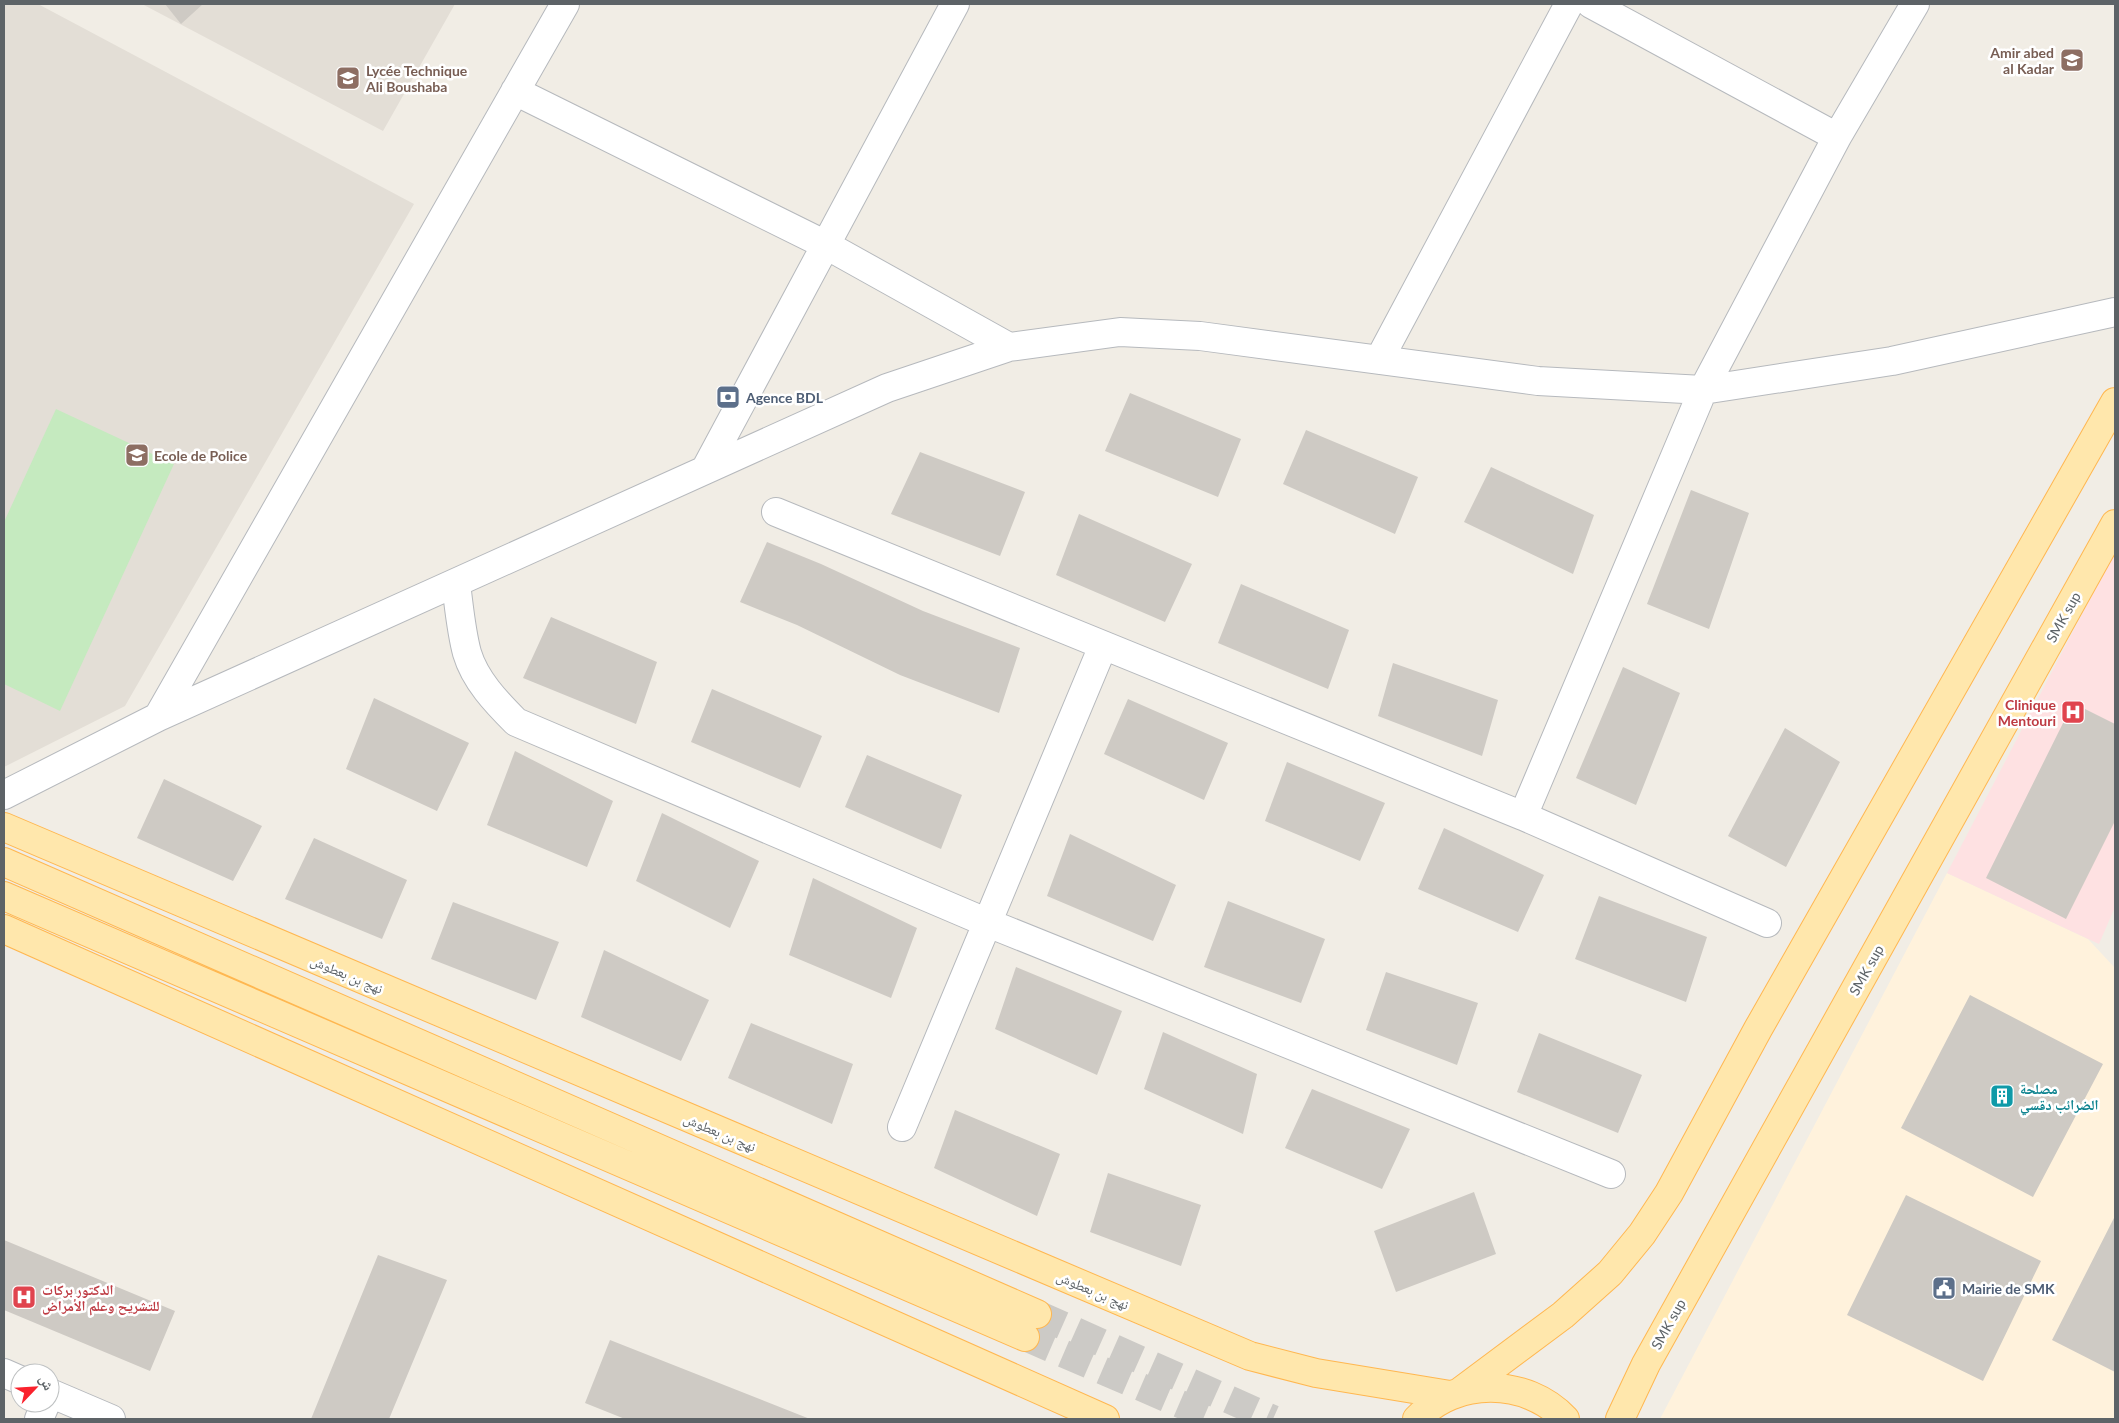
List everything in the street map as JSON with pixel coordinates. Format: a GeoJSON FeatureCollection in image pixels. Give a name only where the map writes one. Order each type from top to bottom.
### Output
{"type":"FeatureCollection","features":[{"type":"Feature","properties":{"kind":"main road"},"geometry":{"type":"LineString","coordinates":[[1417,1419],[1424,1411],[1456,1393],[1513,1354],[1569,1309],[1610,1273],[1642,1234],[1669,1193],[1768,1012],[2115,402]]}},
{"type":"Feature","properties":{"kind":"main road","name":"SMK sup"},"geometry":{"type":"LineString","coordinates":[[1620,1419],[1651,1355],[2115,524]]}},
{"type":"Feature","properties":{"kind":"main road","name":"نهج بن بعطوش"},"geometry":{"type":"LineString","coordinates":[[4,827],[1250,1356],[1316,1373],[1456,1393]]}},
{"type":"Feature","properties":{"kind":"main road"},"geometry":{"type":"LineString","coordinates":[[4,862],[1031,1325],[4,896]]}},
{"type":"Feature","properties":{"kind":"main road"},"geometry":{"type":"LineString","coordinates":[[4,929],[1105,1419]]}},
{"type":"Feature","properties":{"kind":"main road"},"geometry":{"type":"LineString","coordinates":[[1456,1393],[1486,1388],[1512,1390],[1536,1398],[1557,1411],[1565,1419]]}},
{"type":"Feature","properties":{"kind":"street"},"geometry":{"type":"LineString","coordinates":[[158,717],[565,4]]}},
{"type":"Feature","properties":{"kind":"street"},"geometry":{"type":"LineString","coordinates":[[705,470],[955,4]]}},
{"type":"Feature","properties":{"kind":"street"},"geometry":{"type":"LineString","coordinates":[[1379,360],[1568,4]]}},
{"type":"Feature","properties":{"kind":"street"},"geometry":{"type":"LineString","coordinates":[[1591,4],[1837,137]]}},
{"type":"Feature","properties":{"kind":"street"},"geometry":{"type":"LineString","coordinates":[[1523,816],[1703,390],[1837,137],[1915,4]]}},
{"type":"Feature","properties":{"kind":"street"},"geometry":{"type":"LineString","coordinates":[[515,91],[826,245],[1009,347]]}},
{"type":"Feature","properties":{"kind":"street"},"geometry":{"type":"LineString","coordinates":[[4,795],[158,717],[888,388],[1009,347],[1120,332],[1200,336],[1538,381],[1703,390],[1892,362],[2115,312]]}},
{"type":"Feature","properties":{"kind":"street"},"geometry":{"type":"LineString","coordinates":[[776,512],[1523,816],[1767,923]]}},
{"type":"Feature","properties":{"kind":"street"},"geometry":{"type":"LineString","coordinates":[[456,584],[467,652],[473,667],[494,699],[516,722],[988,923],[1611,1174]]}},
{"type":"Feature","properties":{"kind":"street"},"geometry":{"type":"LineString","coordinates":[[902,1127],[1103,646]]}},
{"type":"Feature","properties":{"kind":"street"},"geometry":{"type":"LineString","coordinates":[[60,1397],[111,1419]]}},
{"type":"Feature","properties":{"kind":"shaded area","name":"Ecole de Police"},"geometry":{"type":"Polygon","coordinates":[[[4,4],[38,4],[414,204],[125,706],[4,767],[4,4]]]}},
{"type":"Feature","properties":{"kind":"shaded area","name":"Lycée Technique Ali Boushaba"},"geometry":{"type":"Polygon","coordinates":[[[142,4],[455,4],[383,131],[142,4]]]}},
{"type":"Feature","properties":{"kind":"shaded area","name":"Clinique Mentouri"},"geometry":{"type":"Polygon","coordinates":[[[2115,551],[2115,907],[2099,944],[1947,873],[2115,551]]]}},
{"type":"Feature","properties":{"kind":"shaded area"},"geometry":{"type":"Polygon","coordinates":[[[1947,873],[2088,939],[2115,968],[2115,1419],[1660,1419],[1947,873]]]}},
{"type":"Feature","properties":{"kind":"green space"},"geometry":{"type":"Polygon","coordinates":[[[56,409],[174,464],[60,711],[4,684],[4,522],[56,409]]]}},
{"type":"Feature","properties":{"kind":"building"},"geometry":{"type":"Polygon","coordinates":[[[165,4],[203,4],[181,24],[165,4]]]}},
{"type":"Feature","properties":{"kind":"building"},"geometry":{"type":"Polygon","coordinates":[[[1130,393],[1241,439],[1218,497],[1105,451],[1130,393]]]}},
{"type":"Feature","properties":{"kind":"building"},"geometry":{"type":"Polygon","coordinates":[[[1306,430],[1418,477],[1395,534],[1283,484],[1306,430]]]}},
{"type":"Feature","properties":{"kind":"building"},"geometry":{"type":"Polygon","coordinates":[[[920,452],[1025,492],[1000,556],[891,514],[920,452]]]}},
{"type":"Feature","properties":{"kind":"building"},"geometry":{"type":"Polygon","coordinates":[[[1491,467],[1594,515],[1573,574],[1464,522],[1491,467]]]}},
{"type":"Feature","properties":{"kind":"building"},"geometry":{"type":"Polygon","coordinates":[[[1691,490],[1749,513],[1709,629],[1647,604],[1691,490]]]}},
{"type":"Feature","properties":{"kind":"building"},"geometry":{"type":"Polygon","coordinates":[[[1079,514],[1192,564],[1165,622],[1056,575],[1079,514]]]}},
{"type":"Feature","properties":{"kind":"building"},"geometry":{"type":"Polygon","coordinates":[[[767,542],[821,564],[923,611],[1020,648],[999,713],[900,675],[797,625],[740,602],[767,542]]]}},
{"type":"Feature","properties":{"kind":"building"},"geometry":{"type":"Polygon","coordinates":[[[1241,584],[1349,630],[1328,689],[1218,643],[1241,584]]]}},
{"type":"Feature","properties":{"kind":"building"},"geometry":{"type":"Polygon","coordinates":[[[551,617],[657,662],[636,724],[523,678],[551,617]]]}},
{"type":"Feature","properties":{"kind":"building"},"geometry":{"type":"Polygon","coordinates":[[[1393,663],[1498,700],[1482,756],[1378,716],[1393,663]]]}},
{"type":"Feature","properties":{"kind":"building"},"geometry":{"type":"Polygon","coordinates":[[[1623,667],[1680,693],[1636,805],[1576,778],[1623,667]]]}},
{"type":"Feature","properties":{"kind":"building"},"geometry":{"type":"Polygon","coordinates":[[[712,689],[822,736],[800,788],[691,742],[712,689]]]}},
{"type":"Feature","properties":{"kind":"building"},"geometry":{"type":"Polygon","coordinates":[[[374,698],[469,743],[437,811],[346,769],[374,698]]]}},
{"type":"Feature","properties":{"kind":"building"},"geometry":{"type":"Polygon","coordinates":[[[1128,699],[1228,743],[1204,800],[1104,754],[1128,699]]]}},
{"type":"Feature","properties":{"kind":"building","name":"Clinique Mentouri"},"geometry":{"type":"Polygon","coordinates":[[[2073,703],[2115,724],[2115,821],[2066,919],[1986,878],[2073,703]]]}},
{"type":"Feature","properties":{"kind":"building"},"geometry":{"type":"Polygon","coordinates":[[[1785,728],[1840,762],[1786,867],[1728,836],[1785,728]]]}},
{"type":"Feature","properties":{"kind":"building"},"geometry":{"type":"Polygon","coordinates":[[[515,751],[613,801],[587,867],[487,825],[515,751]]]}},
{"type":"Feature","properties":{"kind":"building"},"geometry":{"type":"Polygon","coordinates":[[[867,755],[962,795],[941,849],[845,807],[867,755]]]}},
{"type":"Feature","properties":{"kind":"building"},"geometry":{"type":"Polygon","coordinates":[[[1287,762],[1385,803],[1360,861],[1265,821],[1287,762]]]}},
{"type":"Feature","properties":{"kind":"building"},"geometry":{"type":"Polygon","coordinates":[[[164,779],[262,826],[233,881],[137,838],[164,779]]]}},
{"type":"Feature","properties":{"kind":"building"},"geometry":{"type":"Polygon","coordinates":[[[662,813],[759,861],[730,928],[636,881],[662,813]]]}},
{"type":"Feature","properties":{"kind":"building"},"geometry":{"type":"Polygon","coordinates":[[[1444,828],[1544,875],[1518,932],[1418,889],[1444,828]]]}},
{"type":"Feature","properties":{"kind":"building"},"geometry":{"type":"Polygon","coordinates":[[[1070,834],[1176,885],[1153,941],[1047,896],[1070,834]]]}},
{"type":"Feature","properties":{"kind":"building"},"geometry":{"type":"Polygon","coordinates":[[[314,838],[407,880],[382,939],[285,899],[314,838]]]}},
{"type":"Feature","properties":{"kind":"building"},"geometry":{"type":"Polygon","coordinates":[[[813,878],[917,928],[891,998],[789,955],[813,878]]]}},
{"type":"Feature","properties":{"kind":"building"},"geometry":{"type":"Polygon","coordinates":[[[1599,896],[1707,937],[1686,1002],[1575,959],[1599,896]]]}},
{"type":"Feature","properties":{"kind":"building"},"geometry":{"type":"Polygon","coordinates":[[[1228,901],[1325,939],[1301,1003],[1204,967],[1228,901]]]}},
{"type":"Feature","properties":{"kind":"building"},"geometry":{"type":"Polygon","coordinates":[[[453,902],[559,942],[536,1000],[431,959],[453,902]]]}},
{"type":"Feature","properties":{"kind":"building"},"geometry":{"type":"Polygon","coordinates":[[[604,950],[709,1000],[681,1061],[581,1017],[604,950]]]}},
{"type":"Feature","properties":{"kind":"building"},"geometry":{"type":"Polygon","coordinates":[[[1016,967],[1122,1011],[1097,1075],[995,1029],[1016,967]]]}},
{"type":"Feature","properties":{"kind":"building"},"geometry":{"type":"Polygon","coordinates":[[[1386,972],[1478,1003],[1457,1065],[1366,1030],[1386,972]]]}},
{"type":"Feature","properties":{"kind":"building","name":"مصلحة الضرائب دقسي"},"geometry":{"type":"Polygon","coordinates":[[[1970,995],[2103,1064],[2033,1197],[1901,1128],[1970,995]]]}},
{"type":"Feature","properties":{"kind":"building"},"geometry":{"type":"Polygon","coordinates":[[[751,1023],[853,1064],[832,1124],[728,1078],[751,1023]]]}},
{"type":"Feature","properties":{"kind":"building"},"geometry":{"type":"Polygon","coordinates":[[[1163,1032],[1257,1074],[1243,1134],[1144,1089],[1163,1032]]]}},
{"type":"Feature","properties":{"kind":"building"},"geometry":{"type":"Polygon","coordinates":[[[1539,1033],[1642,1075],[1618,1133],[1517,1092],[1539,1033]]]}},
{"type":"Feature","properties":{"kind":"building"},"geometry":{"type":"Polygon","coordinates":[[[1312,1089],[1410,1129],[1382,1189],[1285,1148],[1312,1089]]]}},
{"type":"Feature","properties":{"kind":"building"},"geometry":{"type":"Polygon","coordinates":[[[955,1110],[1060,1154],[1037,1216],[934,1168],[955,1110]]]}},
{"type":"Feature","properties":{"kind":"building"},"geometry":{"type":"Polygon","coordinates":[[[1108,1173],[1201,1205],[1181,1266],[1090,1232],[1108,1173]]]}},
{"type":"Feature","properties":{"kind":"building"},"geometry":{"type":"Polygon","coordinates":[[[1474,1192],[1496,1254],[1396,1292],[1374,1231],[1474,1192]]]}},
{"type":"Feature","properties":{"kind":"building","name":"Mairie de SMK"},"geometry":{"type":"Polygon","coordinates":[[[1906,1195],[2041,1261],[1983,1381],[1847,1315],[1906,1195]]]}},
{"type":"Feature","properties":{"kind":"building"},"geometry":{"type":"Polygon","coordinates":[[[2115,1216],[2115,1372],[2052,1340],[2115,1216]]]}},
{"type":"Feature","properties":{"kind":"building"},"geometry":{"type":"Polygon","coordinates":[[[4,1240],[175,1311],[150,1371],[4,1310],[4,1240]]]}},
{"type":"Feature","properties":{"kind":"building"},"geometry":{"type":"Polygon","coordinates":[[[378,1255],[447,1280],[389,1419],[311,1419],[378,1255]]]}},
{"type":"Feature","properties":{"kind":"building"},"geometry":{"type":"Polygon","coordinates":[[[610,1340],[810,1419],[625,1419],[585,1403],[610,1340]]]}},
{"type":"Feature","properties":{"kind":"tunnel"},"geometry":{"type":"LineString","coordinates":[[1037,1314],[1273,1419]]}},
{"type":"Feature","properties":{"kind":"tunnel"},"geometry":{"type":"LineString","coordinates":[[1025,1337],[1215,1419]]}},
{"type":"Feature","properties":{"kind":"place","name":"Amir abed al Kadar"},"geometry":{"type":"Point","coordinates":[2072,60]}},
{"type":"Feature","properties":{"kind":"place","name":"Lycée Technique Ali Boushaba"},"geometry":{"type":"Point","coordinates":[348,78]}},
{"type":"Feature","properties":{"kind":"place","name":"Agence BDL"},"geometry":{"type":"Point","coordinates":[728,397]}},
{"type":"Feature","properties":{"kind":"place","name":"Ecole de Police"},"geometry":{"type":"Point","coordinates":[137,455]}},
{"type":"Feature","properties":{"kind":"place","name":"Clinique Mentouri"},"geometry":{"type":"Point","coordinates":[2073,712]}},
{"type":"Feature","properties":{"kind":"place","name":"مصلحة الضرائب دقسي"},"geometry":{"type":"Point","coordinates":[2002,1096]}},
{"type":"Feature","properties":{"kind":"place","name":"Mairie de SMK"},"geometry":{"type":"Point","coordinates":[1944,1288]}},
{"type":"Feature","properties":{"kind":"place","name":"الدكتور بركات للتشريح وعلم الأمراض"},"geometry":{"type":"Point","coordinates":[24,1297]}}]}
